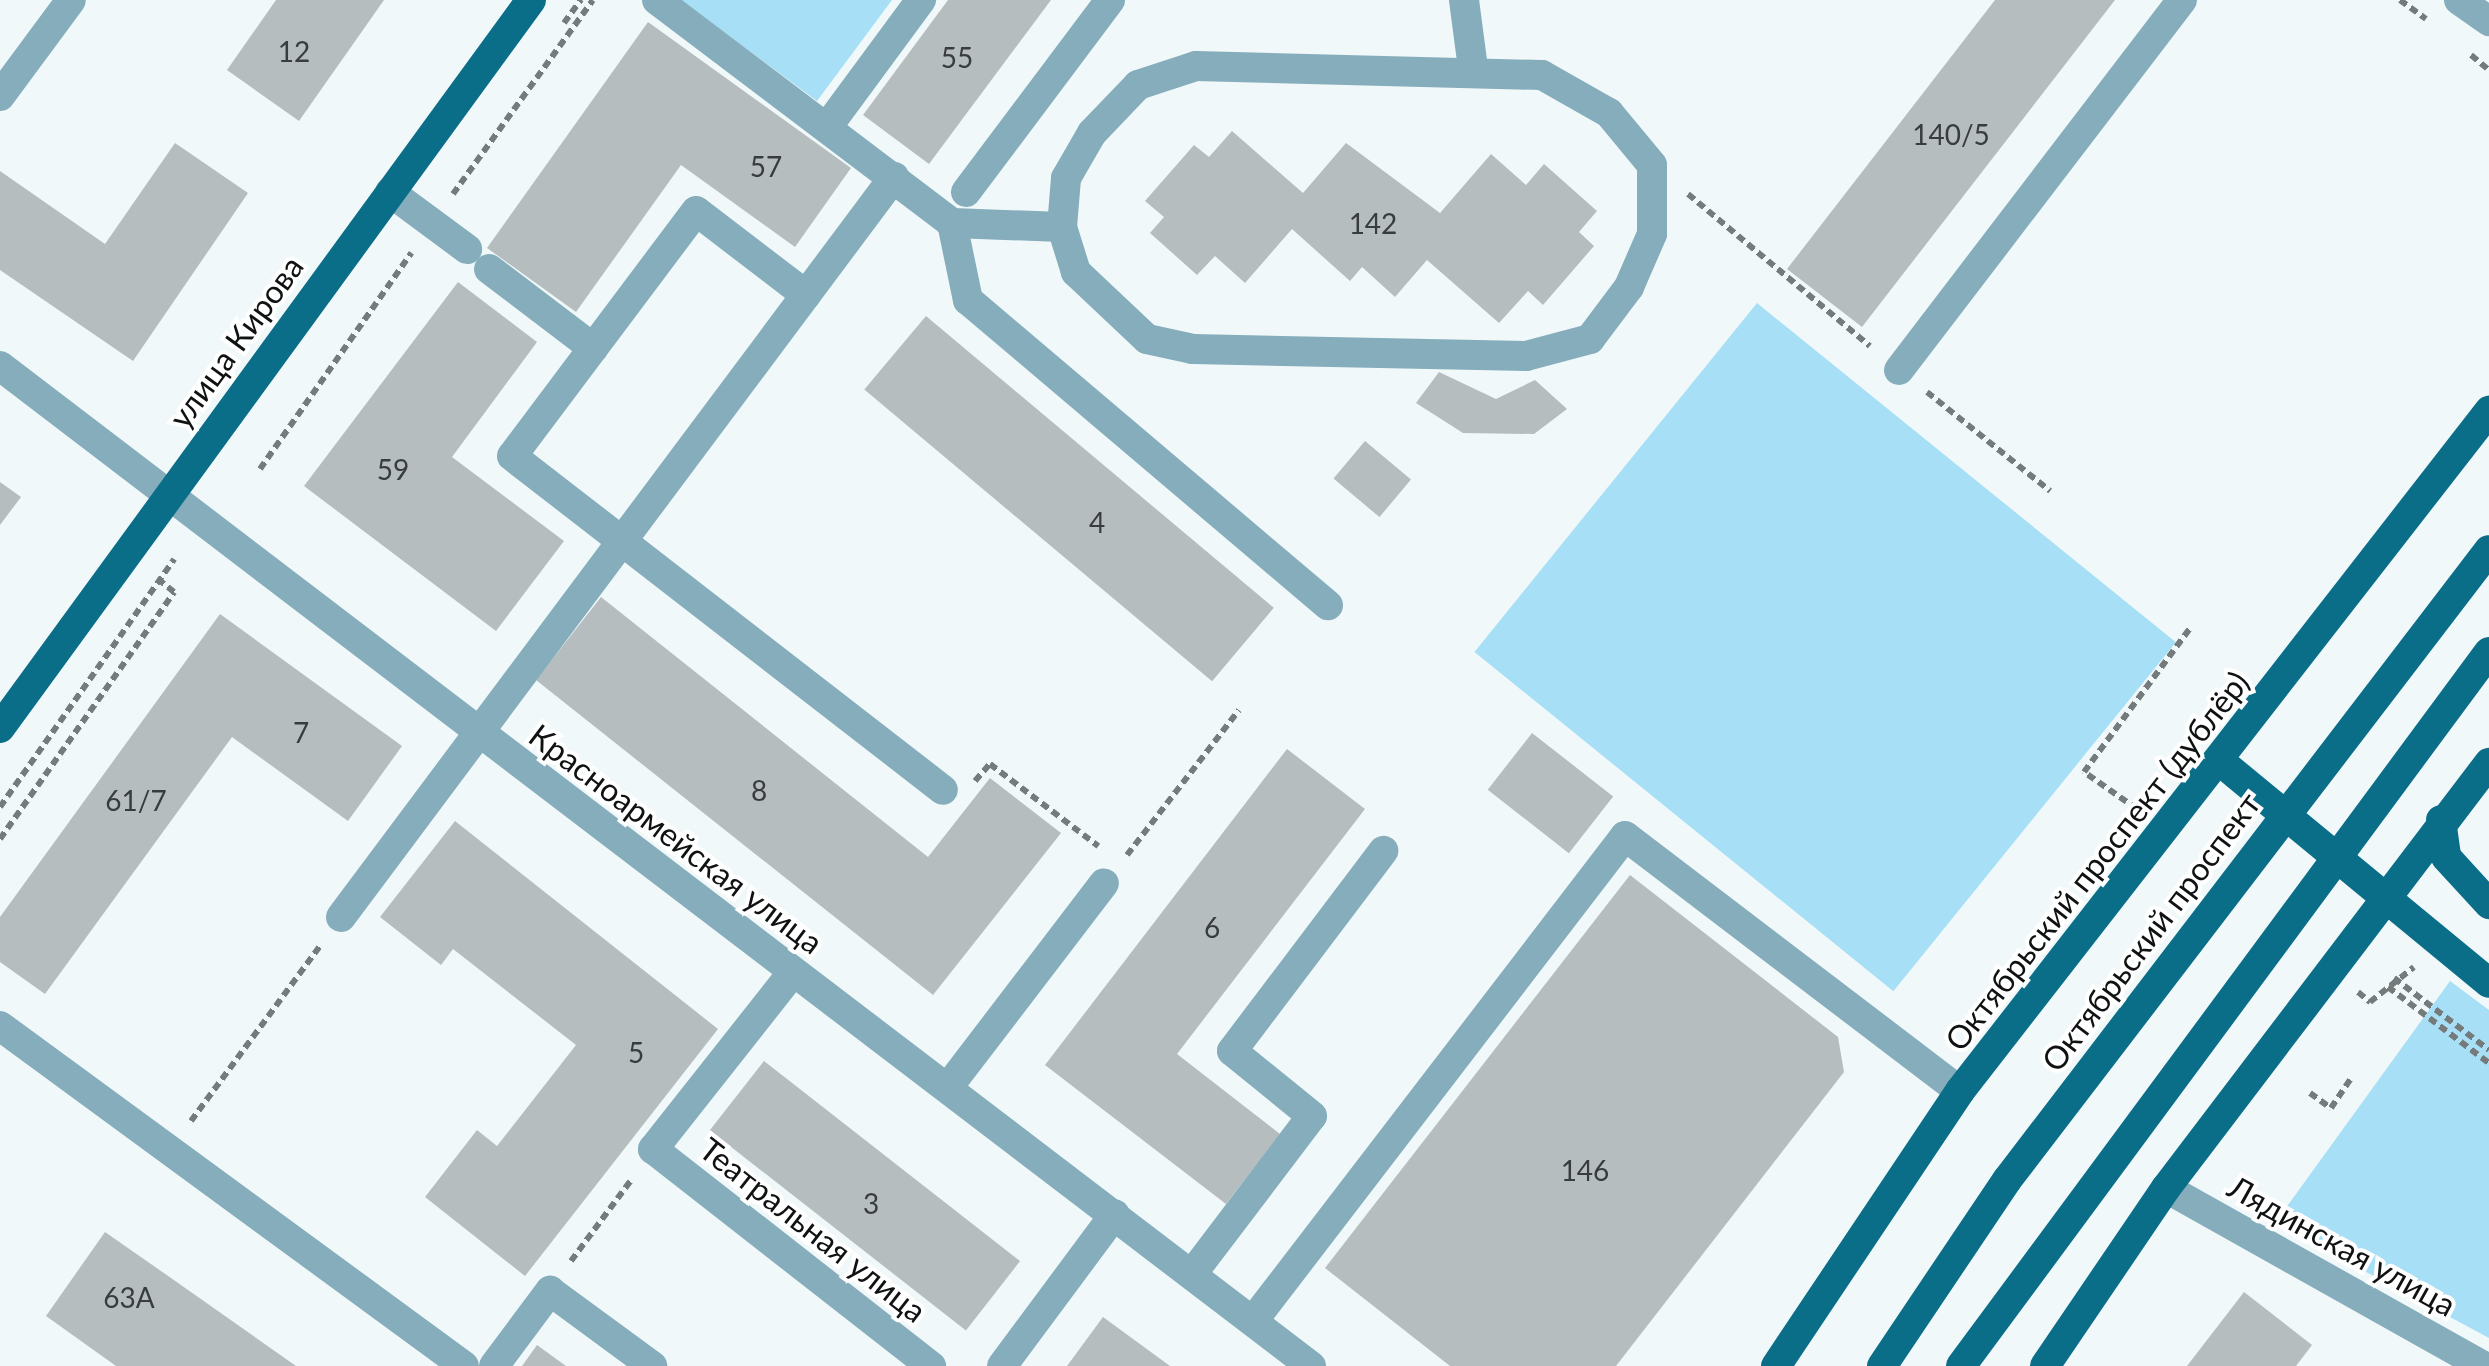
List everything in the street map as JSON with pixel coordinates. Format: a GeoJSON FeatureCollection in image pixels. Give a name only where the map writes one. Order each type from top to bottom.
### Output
{"type":"FeatureCollection","features":[{"type":"Feature","properties":{"kind":"main road","name":"улица Кирова"},"geometry":{"type":"LineString","coordinates":[[0,728],[532,0]]}},
{"type":"Feature","properties":{"kind":"main road","name":"Октябрьский проспект (дублёр)"},"geometry":{"type":"LineString","coordinates":[[1776,1366],[1960,1091],[2221,762],[2489,411]]}},
{"type":"Feature","properties":{"kind":"main road","name":"Октябрьский проспект"},"geometry":{"type":"LineString","coordinates":[[1882,1366],[2008,1180],[2489,550]]}},
{"type":"Feature","properties":{"kind":"main road"},"geometry":{"type":"LineString","coordinates":[[1960,1366],[2489,652]]}},
{"type":"Feature","properties":{"kind":"main road"},"geometry":{"type":"LineString","coordinates":[[2221,762],[2381,902],[2489,983]]}},
{"type":"Feature","properties":{"kind":"main road"},"geometry":{"type":"LineString","coordinates":[[2044,1366],[2166,1188],[2441,820],[2489,763]]}},
{"type":"Feature","properties":{"kind":"main road"},"geometry":{"type":"LineString","coordinates":[[2441,820],[2446,858],[2489,904]]}},
{"type":"Feature","properties":{"kind":"street"},"geometry":{"type":"LineString","coordinates":[[3,86],[70,0]]}},
{"type":"Feature","properties":{"kind":"street"},"geometry":{"type":"LineString","coordinates":[[657,0],[952,223],[1062,227]]}},
{"type":"Feature","properties":{"kind":"street"},"geometry":{"type":"LineString","coordinates":[[828,126],[922,0]]}},
{"type":"Feature","properties":{"kind":"street"},"geometry":{"type":"LineString","coordinates":[[966,192],[1110,0]]}},
{"type":"Feature","properties":{"kind":"street"},"geometry":{"type":"LineString","coordinates":[[1464,0],[1472,68]]}},
{"type":"Feature","properties":{"kind":"street"},"geometry":{"type":"LineString","coordinates":[[1899,370],[2182,0]]}},
{"type":"Feature","properties":{"kind":"street"},"geometry":{"type":"LineString","coordinates":[[2459,0],[2489,21]]}},
{"type":"Feature","properties":{"kind":"street"},"geometry":{"type":"LineString","coordinates":[[1196,66],[1472,68],[1542,75],[1609,113],[1652,165],[1652,234],[1629,287],[1590,339],[1526,356],[1193,349],[1147,339],[1076,272],[1062,227],[1066,178],[1092,133],[1138,85],[1196,66]]}},
{"type":"Feature","properties":{"kind":"street"},"geometry":{"type":"LineString","coordinates":[[341,917],[894,178]]}},
{"type":"Feature","properties":{"kind":"street"},"geometry":{"type":"LineString","coordinates":[[390,192],[593,348]]}},
{"type":"Feature","properties":{"kind":"street"},"geometry":{"type":"LineString","coordinates":[[806,295],[696,211],[512,456],[942,790]]}},
{"type":"Feature","properties":{"kind":"street"},"geometry":{"type":"LineString","coordinates":[[952,223],[968,300],[1328,605]]}},
{"type":"Feature","properties":{"kind":"street","name":"Красноармейская улица"},"geometry":{"type":"LineString","coordinates":[[0,366],[1311,1366]]}},
{"type":"Feature","properties":{"kind":"street"},"geometry":{"type":"LineString","coordinates":[[1253,1321],[1624,836],[1960,1091]]}},
{"type":"Feature","properties":{"kind":"street"},"geometry":{"type":"LineString","coordinates":[[1192,1274],[1312,1116],[1232,1051],[1383,851]]}},
{"type":"Feature","properties":{"kind":"street"},"geometry":{"type":"LineString","coordinates":[[948,1086],[1104,883]]}},
{"type":"Feature","properties":{"kind":"street"},"geometry":{"type":"LineString","coordinates":[[653,1150],[793,972]]}},
{"type":"Feature","properties":{"kind":"street"},"geometry":{"type":"LineString","coordinates":[[0,1026],[464,1366]]}},
{"type":"Feature","properties":{"kind":"street","name":"Театральная улица"},"geometry":{"type":"LineString","coordinates":[[653,1150],[930,1366]]}},
{"type":"Feature","properties":{"kind":"street","name":"Лядинская улица"},"geometry":{"type":"LineString","coordinates":[[2166,1188],[2483,1366]]}},
{"type":"Feature","properties":{"kind":"street"},"geometry":{"type":"LineString","coordinates":[[1002,1366],[1116,1214]]}},
{"type":"Feature","properties":{"kind":"street"},"geometry":{"type":"LineString","coordinates":[[494,1366],[550,1291],[652,1366]]}},
{"type":"Feature","properties":{"kind":"path"},"geometry":{"type":"LineString","coordinates":[[1652,165],[2050,491]]}},
{"type":"Feature","properties":{"kind":"path"},"geometry":{"type":"LineString","coordinates":[[0,839],[174,592]]}},
{"type":"Feature","properties":{"kind":"path"},"geometry":{"type":"LineString","coordinates":[[2136,809],[2084,772],[2192,627]]}},
{"type":"Feature","properties":{"kind":"path"},"geometry":{"type":"LineString","coordinates":[[942,790],[968,789],[990,764],[1120,863],[1239,710]]}},
{"type":"Feature","properties":{"kind":"path"},"geometry":{"type":"LineString","coordinates":[[170,1150],[341,917]]}},
{"type":"Feature","properties":{"kind":"path"},"geometry":{"type":"LineString","coordinates":[[2370,1002],[2394,978],[2489,1050]]}},
{"type":"Feature","properties":{"kind":"path"},"geometry":{"type":"LineString","coordinates":[[2388,987],[2489,1063]]}},
{"type":"Feature","properties":{"kind":"path"},"geometry":{"type":"LineString","coordinates":[[2310,1093],[2331,1108],[2351,1078]]}},
{"type":"Feature","properties":{"kind":"path"},"geometry":{"type":"LineString","coordinates":[[550,1291],[653,1150]]}},
{"type":"Feature","properties":{"kind":"shaded area"},"geometry":{"type":"Polygon","coordinates":[[[681,0],[892,0],[817,101],[681,0]]]}},
{"type":"Feature","properties":{"kind":"shaded area"},"geometry":{"type":"Polygon","coordinates":[[[1757,303],[2176,642],[1893,991],[1474,652],[1757,303]]]}},
{"type":"Feature","properties":{"kind":"shaded area"},"geometry":{"type":"Polygon","coordinates":[[[2450,981],[2489,1010],[2489,1338],[2275,1223],[2450,981]]]}},
{"type":"Feature","properties":{"kind":"building"},"geometry":{"type":"Polygon","coordinates":[[[276,0],[384,0],[299,121],[227,70],[276,0]]]}},
{"type":"Feature","properties":{"kind":"building"},"geometry":{"type":"Polygon","coordinates":[[[948,0],[1051,0],[929,164],[863,115],[948,0]]]}},
{"type":"Feature","properties":{"kind":"building"},"geometry":{"type":"Polygon","coordinates":[[[1995,0],[2115,0],[1862,327],[1787,269],[1995,0]]]}},
{"type":"Feature","properties":{"kind":"building"},"geometry":{"type":"Polygon","coordinates":[[[648,22],[851,168],[795,247],[681,165],[576,312],[487,248],[648,22]]]}},
{"type":"Feature","properties":{"kind":"building"},"geometry":{"type":"Polygon","coordinates":[[[1232,131],[1303,193],[1346,143],[1440,213],[1491,154],[1526,185],[1544,164],[1597,211],[1579,232],[1594,246],[1543,305],[1528,291],[1499,323],[1427,260],[1395,297],[1362,267],[1350,281],[1292,229],[1245,283],[1215,256],[1197,275],[1150,233],[1164,217],[1145,201],[1194,145],[1209,157],[1232,131]]]}},
{"type":"Feature","properties":{"kind":"building"},"geometry":{"type":"Polygon","coordinates":[[[175,143],[248,193],[133,361],[0,270],[0,171],[105,244],[175,143]]]}},
{"type":"Feature","properties":{"kind":"building"},"geometry":{"type":"Polygon","coordinates":[[[458,282],[537,342],[452,457],[564,541],[496,631],[304,486],[458,282]]]}},
{"type":"Feature","properties":{"kind":"building"},"geometry":{"type":"Polygon","coordinates":[[[926,316],[1274,608],[1212,681],[864,390],[926,316]]]}},
{"type":"Feature","properties":{"kind":"building"},"geometry":{"type":"Polygon","coordinates":[[[1439,372],[1496,399],[1535,380],[1567,409],[1534,434],[1463,433],[1416,403],[1439,372]]]}},
{"type":"Feature","properties":{"kind":"building"},"geometry":{"type":"Polygon","coordinates":[[[1365,441],[1411,480],[1379,517],[1334,479],[1365,441]]]}},
{"type":"Feature","properties":{"kind":"building"},"geometry":{"type":"Polygon","coordinates":[[[0,482],[21,497],[0,525],[0,482]]]}},
{"type":"Feature","properties":{"kind":"building"},"geometry":{"type":"Polygon","coordinates":[[[601,597],[928,857],[990,778],[1061,833],[933,995],[536,680],[601,597]]]}},
{"type":"Feature","properties":{"kind":"building"},"geometry":{"type":"Polygon","coordinates":[[[220,614],[402,746],[348,821],[232,737],[45,994],[0,962],[0,917],[220,614]]]}},
{"type":"Feature","properties":{"kind":"building"},"geometry":{"type":"Polygon","coordinates":[[[1532,733],[1613,796],[1569,853],[1488,790],[1532,733]]]}},
{"type":"Feature","properties":{"kind":"building"},"geometry":{"type":"Polygon","coordinates":[[[1287,749],[1365,809],[1177,1054],[1280,1134],[1226,1204],[1045,1065],[1287,749]]]}},
{"type":"Feature","properties":{"kind":"building"},"geometry":{"type":"Polygon","coordinates":[[[455,821],[718,1029],[525,1276],[425,1197],[477,1130],[497,1146],[576,1045],[453,949],[441,965],[380,917],[455,821]]]}},
{"type":"Feature","properties":{"kind":"building"},"geometry":{"type":"Polygon","coordinates":[[[1630,875],[1838,1037],[1844,1072],[1616,1366],[1450,1366],[1325,1268],[1630,875]]]}},
{"type":"Feature","properties":{"kind":"building"},"geometry":{"type":"Polygon","coordinates":[[[764,1061],[1020,1261],[966,1330],[710,1130],[764,1061]]]}},
{"type":"Feature","properties":{"kind":"building"},"geometry":{"type":"Polygon","coordinates":[[[105,1232],[296,1366],[116,1366],[46,1316],[105,1232]]]}},
{"type":"Feature","properties":{"kind":"building"},"geometry":{"type":"Polygon","coordinates":[[[2244,1292],[2312,1345],[2296,1366],[2187,1366],[2244,1292]]]}},
{"type":"Feature","properties":{"kind":"building"},"geometry":{"type":"Polygon","coordinates":[[[1103,1317],[1170,1366],[1067,1366],[1103,1317]]]}},
{"type":"Feature","properties":{"kind":"building"},"geometry":{"type":"Polygon","coordinates":[[[537,1345],[566,1366],[522,1366],[537,1345]]]}}]}
